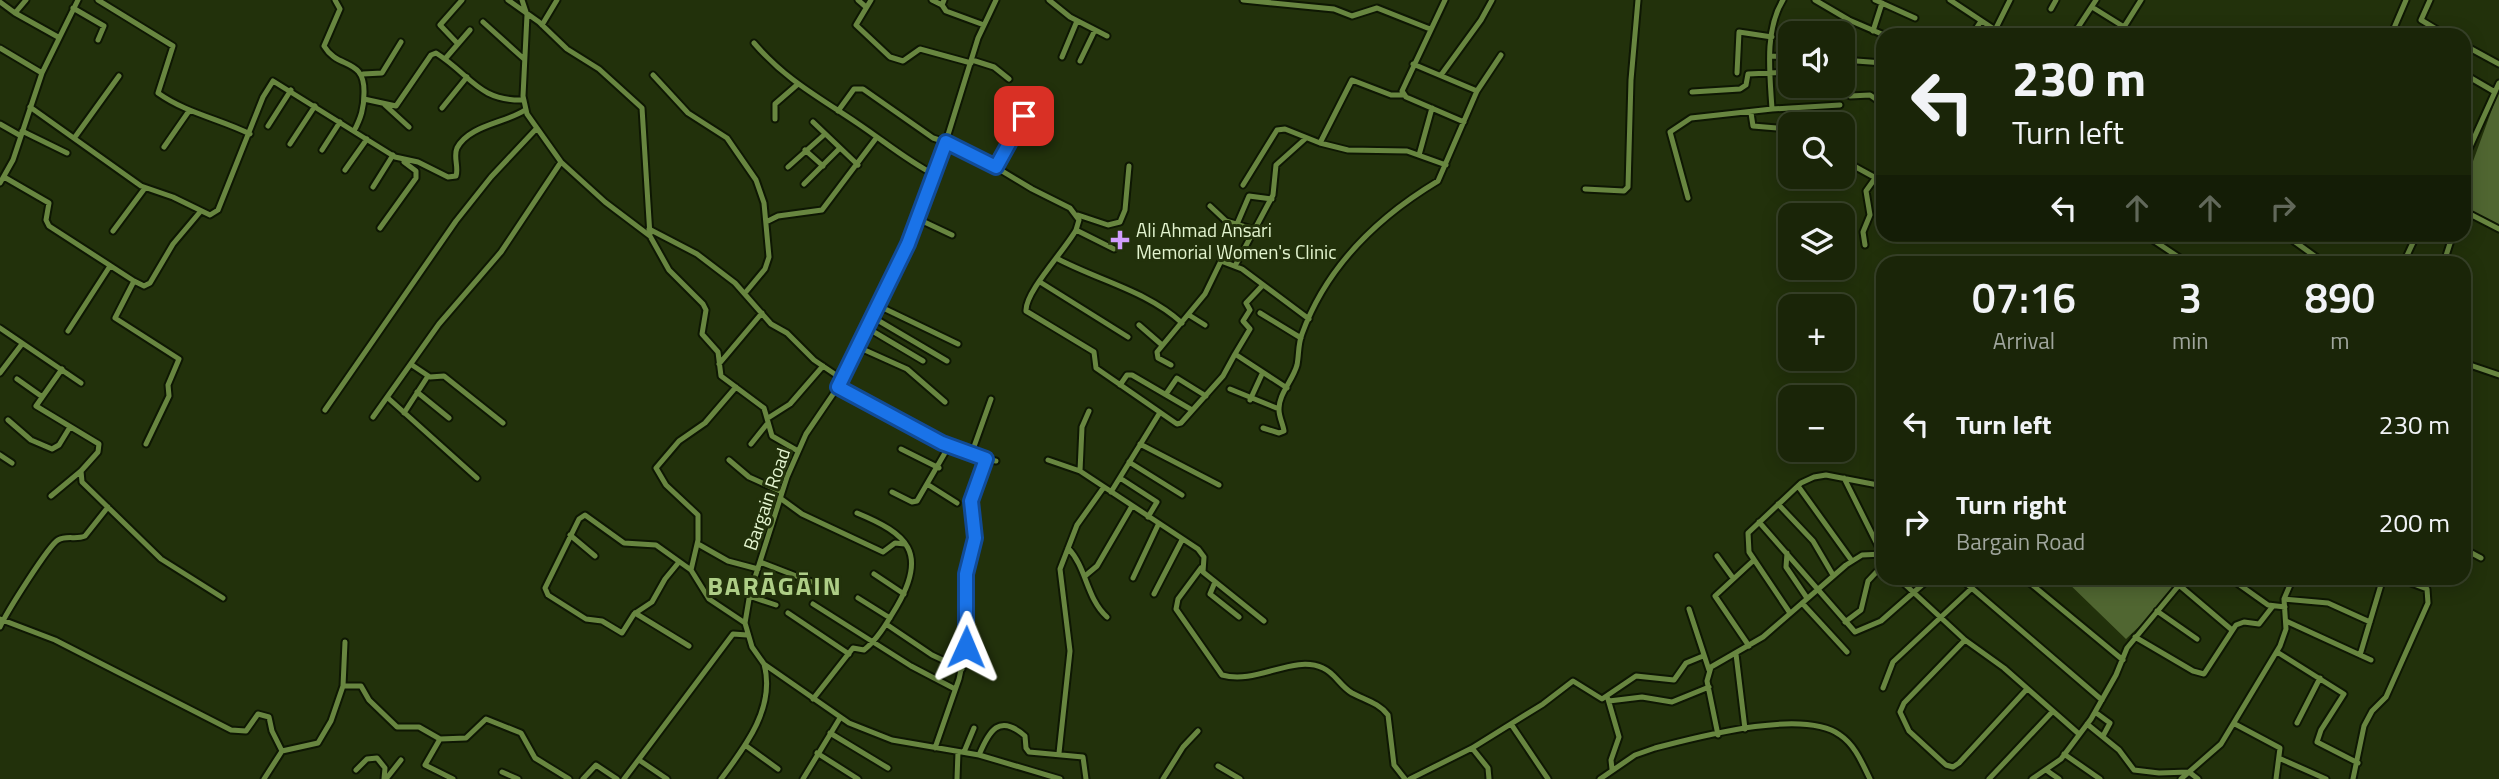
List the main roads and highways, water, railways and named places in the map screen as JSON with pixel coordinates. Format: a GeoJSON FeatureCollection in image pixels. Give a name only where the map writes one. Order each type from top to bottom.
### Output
{"type":"FeatureCollection","features":[{"type":"Feature","properties":{"kind":"place","name":"Ali Ahmad Ansari Memorial Women's Clinic"},"geometry":{"type":"Point","coordinates":[1120,240]}},
{"type":"Feature","properties":{"kind":"district","name":"BARĀGĀIN"},"geometry":{"type":"Point","coordinates":[775,585]}}]}
